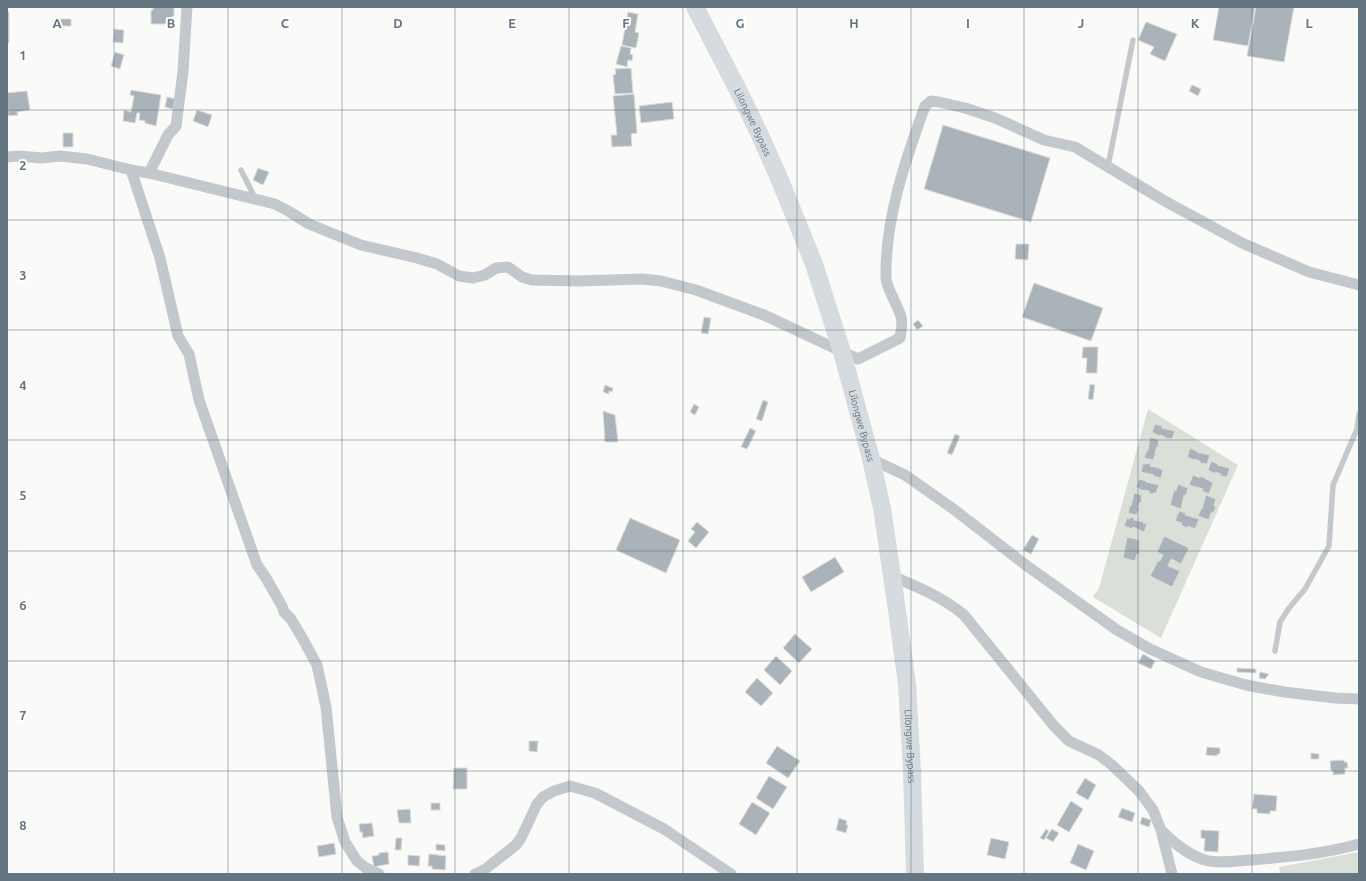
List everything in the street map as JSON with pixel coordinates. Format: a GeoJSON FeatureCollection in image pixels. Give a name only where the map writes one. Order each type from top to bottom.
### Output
{"type":"FeatureCollection","features":[{"type":"Feature","properties":{"kind":"main road","name":"Lilongwe Bypass"},"geometry":{"type":"LineString","coordinates":[[696,7],[738,90],[779,178],[814,264],[842,352],[871,459],[882,508],[907,685],[912,771],[915,874]]}},
{"type":"Feature","properties":{"kind":"street"},"geometry":{"type":"LineString","coordinates":[[149,173],[168,135],[176,126],[183,72],[187,7]]}},
{"type":"Feature","properties":{"kind":"street"},"geometry":{"type":"LineString","coordinates":[[7,157],[19,156],[42,158],[60,156],[87,159],[276,204],[308,224],[361,245],[437,264],[458,276],[473,278],[485,276],[496,268],[508,267],[522,277],[532,280],[579,281],[642,278],[661,281],[726,300],[764,315],[858,358],[900,338],[902,319],[886,280],[887,256],[893,211],[906,160],[925,106],[931,101],[965,108],[995,118],[1044,140],[1075,147],[1163,200],[1242,243],[1309,272],[1359,285]]}},
{"type":"Feature","properties":{"kind":"street"},"geometry":{"type":"LineString","coordinates":[[131,170],[160,258],[178,336],[189,354],[199,400],[257,564],[276,595],[284,612],[291,619],[304,640],[317,665],[326,707],[337,817],[344,842],[364,871],[379,874]]}},
{"type":"Feature","properties":{"kind":"street"},"geometry":{"type":"LineString","coordinates":[[871,459],[905,475],[952,508],[1027,566],[1117,630],[1150,649],[1201,672],[1246,685],[1284,692],[1335,698],[1359,699]]}},
{"type":"Feature","properties":{"kind":"street"},"geometry":{"type":"LineString","coordinates":[[892,576],[935,595],[952,605],[964,615],[1049,720],[1069,741],[1099,755],[1112,765],[1139,791],[1154,810],[1161,830],[1172,874]]}},
{"type":"Feature","properties":{"kind":"street"},"geometry":{"type":"LineString","coordinates":[[475,874],[516,845],[521,838],[537,804],[543,797],[554,791],[570,786],[595,793],[664,829],[731,874]]}},
{"type":"Feature","properties":{"kind":"street"},"geometry":{"type":"LineString","coordinates":[[1161,830],[1175,844],[1190,854],[1206,860],[1226,862],[1290,857],[1324,852],[1359,844]]}},
{"type":"Feature","properties":{"kind":"lane"},"geometry":{"type":"LineString","coordinates":[[1108,166],[1133,40]]}},
{"type":"Feature","properties":{"kind":"lane"},"geometry":{"type":"LineString","coordinates":[[241,170],[256,200]]}},
{"type":"Feature","properties":{"kind":"lane"},"geometry":{"type":"LineString","coordinates":[[1275,651],[1280,622],[1289,608],[1305,589],[1329,546],[1333,485],[1357,429],[1359,414]]}},
{"type":"Feature","properties":{"kind":"shaded area"},"geometry":{"type":"Polygon","coordinates":[[[1148,409],[1238,465],[1161,638],[1093,597],[1099,588],[1148,409]]]}},
{"type":"Feature","properties":{"kind":"shaded area"},"geometry":{"type":"Polygon","coordinates":[[[1359,852],[1359,874],[1280,874],[1279,867],[1359,852]]]}},
{"type":"Feature","properties":{"kind":"building"},"geometry":{"type":"Polygon","coordinates":[[[153,7],[174,7],[172,24],[151,24],[151,10],[153,10],[153,7]]]}},
{"type":"Feature","properties":{"kind":"building"},"geometry":{"type":"Polygon","coordinates":[[[1219,7],[1255,7],[1248,46],[1213,40],[1219,7]]]}},
{"type":"Feature","properties":{"kind":"building"},"geometry":{"type":"Polygon","coordinates":[[[1256,7],[1294,7],[1284,62],[1247,56],[1256,7]]]}},
{"type":"Feature","properties":{"kind":"building"},"geometry":{"type":"Polygon","coordinates":[[[7,12],[9,12],[9,43],[7,43],[7,12]]]}},
{"type":"Feature","properties":{"kind":"building"},"geometry":{"type":"Polygon","coordinates":[[[628,12],[638,14],[635,32],[639,33],[636,48],[622,45],[628,12]]]}},
{"type":"Feature","properties":{"kind":"building"},"geometry":{"type":"Polygon","coordinates":[[[54,19],[71,19],[71,26],[54,26],[54,19]]]}},
{"type":"Feature","properties":{"kind":"building"},"geometry":{"type":"Polygon","coordinates":[[[1146,22],[1177,34],[1165,61],[1150,54],[1154,47],[1138,40],[1146,22]]]}},
{"type":"Feature","properties":{"kind":"building"},"geometry":{"type":"Polygon","coordinates":[[[114,29],[124,30],[123,43],[113,42],[114,29]]]}},
{"type":"Feature","properties":{"kind":"building"},"geometry":{"type":"Polygon","coordinates":[[[621,46],[631,48],[630,54],[633,55],[632,61],[628,60],[627,67],[616,64],[621,46]]]}},
{"type":"Feature","properties":{"kind":"building"},"geometry":{"type":"Polygon","coordinates":[[[115,52],[124,55],[120,69],[111,66],[115,52]]]}},
{"type":"Feature","properties":{"kind":"building"},"geometry":{"type":"Polygon","coordinates":[[[631,68],[633,93],[615,94],[613,75],[616,74],[615,69],[631,68]]]}},
{"type":"Feature","properties":{"kind":"building"},"geometry":{"type":"Polygon","coordinates":[[[1192,85],[1201,89],[1198,96],[1189,91],[1192,85]]]}},
{"type":"Feature","properties":{"kind":"building"},"geometry":{"type":"Polygon","coordinates":[[[131,90],[161,95],[156,126],[139,120],[140,113],[137,113],[135,123],[123,121],[124,110],[131,112],[134,96],[130,95],[131,90]]]}},
{"type":"Feature","properties":{"kind":"building"},"geometry":{"type":"Polygon","coordinates":[[[27,91],[30,110],[17,112],[18,115],[8,116],[7,93],[27,91]]]}},
{"type":"Feature","properties":{"kind":"building"},"geometry":{"type":"Polygon","coordinates":[[[634,94],[637,133],[631,134],[632,146],[612,147],[611,135],[617,135],[613,96],[634,94]]]}},
{"type":"Feature","properties":{"kind":"building"},"geometry":{"type":"Polygon","coordinates":[[[167,97],[175,99],[173,109],[165,107],[167,97]]]}},
{"type":"Feature","properties":{"kind":"building"},"geometry":{"type":"Polygon","coordinates":[[[672,102],[674,119],[641,123],[639,106],[672,102]]]}},
{"type":"Feature","properties":{"kind":"building"},"geometry":{"type":"Polygon","coordinates":[[[197,110],[212,115],[208,127],[193,121],[197,110]]]}},
{"type":"Feature","properties":{"kind":"building"},"geometry":{"type":"Polygon","coordinates":[[[943,125],[1050,158],[1031,222],[924,189],[943,125]]]}},
{"type":"Feature","properties":{"kind":"building"},"geometry":{"type":"Polygon","coordinates":[[[63,133],[73,133],[73,147],[63,147],[63,133]]]}},
{"type":"Feature","properties":{"kind":"building"},"geometry":{"type":"Polygon","coordinates":[[[258,168],[269,172],[263,185],[253,180],[258,168]]]}},
{"type":"Feature","properties":{"kind":"building"},"geometry":{"type":"Polygon","coordinates":[[[1016,244],[1029,244],[1028,260],[1015,259],[1016,244]]]}},
{"type":"Feature","properties":{"kind":"building"},"geometry":{"type":"Polygon","coordinates":[[[1034,283],[1103,308],[1091,341],[1022,317],[1034,283]]]}},
{"type":"Feature","properties":{"kind":"building"},"geometry":{"type":"Polygon","coordinates":[[[704,317],[711,318],[708,334],[701,333],[704,317]]]}},
{"type":"Feature","properties":{"kind":"building"},"geometry":{"type":"Polygon","coordinates":[[[918,320],[923,326],[917,330],[913,324],[918,320]]]}},
{"type":"Feature","properties":{"kind":"building"},"geometry":{"type":"Polygon","coordinates":[[[1083,347],[1098,347],[1097,373],[1086,373],[1087,358],[1082,358],[1083,347]]]}},
{"type":"Feature","properties":{"kind":"building"},"geometry":{"type":"Polygon","coordinates":[[[1090,384],[1095,385],[1093,400],[1088,399],[1090,384]]]}},
{"type":"Feature","properties":{"kind":"building"},"geometry":{"type":"Polygon","coordinates":[[[605,385],[613,388],[612,392],[609,391],[609,394],[603,392],[605,385]]]}},
{"type":"Feature","properties":{"kind":"building"},"geometry":{"type":"Polygon","coordinates":[[[763,400],[768,402],[762,421],[756,419],[763,400]]]}},
{"type":"Feature","properties":{"kind":"building"},"geometry":{"type":"Polygon","coordinates":[[[694,404],[699,407],[695,415],[690,412],[694,404]]]}},
{"type":"Feature","properties":{"kind":"building"},"geometry":{"type":"Polygon","coordinates":[[[603,411],[615,415],[618,442],[605,442],[603,411]]]}},
{"type":"Feature","properties":{"kind":"building"},"geometry":{"type":"Polygon","coordinates":[[[1155,424],[1162,426],[1162,428],[1175,431],[1172,439],[1159,436],[1152,432],[1155,424]]]}},
{"type":"Feature","properties":{"kind":"building"},"geometry":{"type":"Polygon","coordinates":[[[750,428],[756,431],[747,449],[741,447],[750,428]]]}},
{"type":"Feature","properties":{"kind":"building"},"geometry":{"type":"Polygon","coordinates":[[[955,434],[960,436],[952,455],[947,453],[955,434]]]}},
{"type":"Feature","properties":{"kind":"building"},"geometry":{"type":"Polygon","coordinates":[[[1150,437],[1159,440],[1153,460],[1144,458],[1147,450],[1148,451],[1150,437]]]}},
{"type":"Feature","properties":{"kind":"building"},"geometry":{"type":"Polygon","coordinates":[[[1190,448],[1197,452],[1210,455],[1207,464],[1200,463],[1200,461],[1187,457],[1190,448]]]}},
{"type":"Feature","properties":{"kind":"building"},"geometry":{"type":"Polygon","coordinates":[[[1211,461],[1218,464],[1217,465],[1230,468],[1227,477],[1220,476],[1221,474],[1215,472],[1215,474],[1208,470],[1211,461]]]}},
{"type":"Feature","properties":{"kind":"building"},"geometry":{"type":"Polygon","coordinates":[[[1143,464],[1151,464],[1150,466],[1163,470],[1161,478],[1141,472],[1143,464]]]}},
{"type":"Feature","properties":{"kind":"building"},"geometry":{"type":"Polygon","coordinates":[[[1193,475],[1200,478],[1201,476],[1213,483],[1209,494],[1202,491],[1203,489],[1189,485],[1193,475]]]}},
{"type":"Feature","properties":{"kind":"building"},"geometry":{"type":"Polygon","coordinates":[[[1139,479],[1159,485],[1156,493],[1149,493],[1149,491],[1143,491],[1136,487],[1139,479]]]}},
{"type":"Feature","properties":{"kind":"building"},"geometry":{"type":"Polygon","coordinates":[[[1178,484],[1188,488],[1186,495],[1184,495],[1181,509],[1170,505],[1174,490],[1176,491],[1178,484]]]}},
{"type":"Feature","properties":{"kind":"building"},"geometry":{"type":"Polygon","coordinates":[[[1134,493],[1142,495],[1141,503],[1140,502],[1138,508],[1140,508],[1136,515],[1128,513],[1134,493]]]}},
{"type":"Feature","properties":{"kind":"building"},"geometry":{"type":"Polygon","coordinates":[[[1206,495],[1216,499],[1214,506],[1216,507],[1213,513],[1211,513],[1209,520],[1198,516],[1202,509],[1206,495]]]}},
{"type":"Feature","properties":{"kind":"building"},"geometry":{"type":"Polygon","coordinates":[[[1179,511],[1186,513],[1185,515],[1199,519],[1195,529],[1188,526],[1187,528],[1181,525],[1182,523],[1175,521],[1179,511]]]}},
{"type":"Feature","properties":{"kind":"building"},"geometry":{"type":"Polygon","coordinates":[[[1130,517],[1134,518],[1134,520],[1147,524],[1144,532],[1133,527],[1132,529],[1124,526],[1127,518],[1130,519],[1130,517]]]}},
{"type":"Feature","properties":{"kind":"building"},"geometry":{"type":"Polygon","coordinates":[[[630,518],[680,540],[666,573],[616,550],[630,518]]]}},
{"type":"Feature","properties":{"kind":"building"},"geometry":{"type":"Polygon","coordinates":[[[697,522],[709,532],[696,548],[688,541],[695,532],[691,529],[697,522]]]}},
{"type":"Feature","properties":{"kind":"building"},"geometry":{"type":"Polygon","coordinates":[[[1032,535],[1039,539],[1031,554],[1023,550],[1032,535]]]}},
{"type":"Feature","properties":{"kind":"building"},"geometry":{"type":"Polygon","coordinates":[[[1164,536],[1189,548],[1181,564],[1171,559],[1168,566],[1180,571],[1172,587],[1150,576],[1163,555],[1157,552],[1164,536]]]}},
{"type":"Feature","properties":{"kind":"building"},"geometry":{"type":"Polygon","coordinates":[[[1127,537],[1140,540],[1139,555],[1137,554],[1135,561],[1123,558],[1127,537]]]}},
{"type":"Feature","properties":{"kind":"building"},"geometry":{"type":"Polygon","coordinates":[[[835,557],[844,572],[811,592],[802,577],[835,557]]]}},
{"type":"Feature","properties":{"kind":"building"},"geometry":{"type":"Polygon","coordinates":[[[795,634],[812,649],[799,663],[783,648],[795,634]]]}},
{"type":"Feature","properties":{"kind":"building"},"geometry":{"type":"Polygon","coordinates":[[[1143,654],[1155,661],[1151,669],[1138,663],[1143,654]]]}},
{"type":"Feature","properties":{"kind":"building"},"geometry":{"type":"Polygon","coordinates":[[[776,656],[792,671],[780,685],[764,670],[776,656]]]}},
{"type":"Feature","properties":{"kind":"building"},"geometry":{"type":"Polygon","coordinates":[[[1237,668],[1256,669],[1256,673],[1237,672],[1237,668]]]}},
{"type":"Feature","properties":{"kind":"building"},"geometry":{"type":"Polygon","coordinates":[[[1260,672],[1269,674],[1265,679],[1259,678],[1260,672]]]}},
{"type":"Feature","properties":{"kind":"building"},"geometry":{"type":"Polygon","coordinates":[[[757,678],[773,693],[761,706],[745,692],[757,678]]]}},
{"type":"Feature","properties":{"kind":"building"},"geometry":{"type":"Polygon","coordinates":[[[529,741],[538,741],[537,752],[529,751],[529,741]]]}},
{"type":"Feature","properties":{"kind":"building"},"geometry":{"type":"Polygon","coordinates":[[[777,746],[800,761],[788,778],[766,763],[777,746]]]}},
{"type":"Feature","properties":{"kind":"building"},"geometry":{"type":"Polygon","coordinates":[[[1207,747],[1220,748],[1220,754],[1217,754],[1217,756],[1206,755],[1207,747]]]}},
{"type":"Feature","properties":{"kind":"building"},"geometry":{"type":"Polygon","coordinates":[[[1311,753],[1319,754],[1319,759],[1311,759],[1311,753]]]}},
{"type":"Feature","properties":{"kind":"building"},"geometry":{"type":"Polygon","coordinates":[[[1344,760],[1344,762],[1347,762],[1348,768],[1345,768],[1345,774],[1333,775],[1330,761],[1344,760]]]}},
{"type":"Feature","properties":{"kind":"building"},"geometry":{"type":"Polygon","coordinates":[[[454,768],[467,768],[467,789],[453,789],[454,768]]]}},
{"type":"Feature","properties":{"kind":"building"},"geometry":{"type":"Polygon","coordinates":[[[769,776],[787,787],[773,809],[756,798],[769,776]]]}},
{"type":"Feature","properties":{"kind":"building"},"geometry":{"type":"Polygon","coordinates":[[[1085,778],[1096,785],[1088,800],[1076,793],[1085,778]]]}},
{"type":"Feature","properties":{"kind":"building"},"geometry":{"type":"Polygon","coordinates":[[[1254,794],[1277,796],[1276,811],[1270,811],[1270,814],[1257,813],[1257,809],[1252,809],[1254,794]]]}},
{"type":"Feature","properties":{"kind":"building"},"geometry":{"type":"Polygon","coordinates":[[[1071,801],[1083,809],[1069,832],[1057,825],[1071,801]]]}},
{"type":"Feature","properties":{"kind":"building"},"geometry":{"type":"Polygon","coordinates":[[[752,802],[770,813],[756,835],[739,824],[752,802]]]}},
{"type":"Feature","properties":{"kind":"building"},"geometry":{"type":"Polygon","coordinates":[[[431,803],[440,803],[440,810],[431,810],[431,803]]]}},
{"type":"Feature","properties":{"kind":"building"},"geometry":{"type":"Polygon","coordinates":[[[1122,808],[1135,813],[1132,822],[1118,817],[1122,808]]]}},
{"type":"Feature","properties":{"kind":"building"},"geometry":{"type":"Polygon","coordinates":[[[410,809],[411,823],[399,823],[397,810],[410,809]]]}},
{"type":"Feature","properties":{"kind":"building"},"geometry":{"type":"Polygon","coordinates":[[[1142,817],[1151,820],[1149,827],[1140,824],[1142,817]]]}},
{"type":"Feature","properties":{"kind":"building"},"geometry":{"type":"Polygon","coordinates":[[[839,818],[847,821],[846,825],[848,825],[846,833],[836,830],[839,818]]]}},
{"type":"Feature","properties":{"kind":"building"},"geometry":{"type":"Polygon","coordinates":[[[372,823],[374,836],[363,838],[362,832],[360,832],[359,824],[372,823]]]}},
{"type":"Feature","properties":{"kind":"building"},"geometry":{"type":"Polygon","coordinates":[[[1046,829],[1049,831],[1044,840],[1040,838],[1046,829]]]}},
{"type":"Feature","properties":{"kind":"building"},"geometry":{"type":"Polygon","coordinates":[[[1052,829],[1059,833],[1053,842],[1046,838],[1052,829]]]}},
{"type":"Feature","properties":{"kind":"building"},"geometry":{"type":"Polygon","coordinates":[[[1201,830],[1219,831],[1218,852],[1204,851],[1205,839],[1201,838],[1201,830]]]}},
{"type":"Feature","properties":{"kind":"building"},"geometry":{"type":"Polygon","coordinates":[[[396,838],[402,838],[401,850],[395,850],[396,838]]]}},
{"type":"Feature","properties":{"kind":"building"},"geometry":{"type":"Polygon","coordinates":[[[991,838],[1009,842],[1005,859],[987,855],[991,838]]]}},
{"type":"Feature","properties":{"kind":"building"},"geometry":{"type":"Polygon","coordinates":[[[334,843],[336,854],[319,857],[317,846],[334,843]]]}},
{"type":"Feature","properties":{"kind":"building"},"geometry":{"type":"Polygon","coordinates":[[[436,844],[445,845],[445,851],[436,850],[436,844]]]}},
{"type":"Feature","properties":{"kind":"building"},"geometry":{"type":"Polygon","coordinates":[[[1078,844],[1094,851],[1086,870],[1070,863],[1078,844]]]}},
{"type":"Feature","properties":{"kind":"building"},"geometry":{"type":"Polygon","coordinates":[[[388,852],[389,864],[374,867],[372,856],[379,855],[379,853],[388,852]]]}},
{"type":"Feature","properties":{"kind":"building"},"geometry":{"type":"Polygon","coordinates":[[[429,854],[446,856],[445,870],[432,869],[432,866],[428,866],[429,854]]]}},
{"type":"Feature","properties":{"kind":"building"},"geometry":{"type":"Polygon","coordinates":[[[408,855],[420,856],[419,866],[408,865],[408,855]]]}}]}
